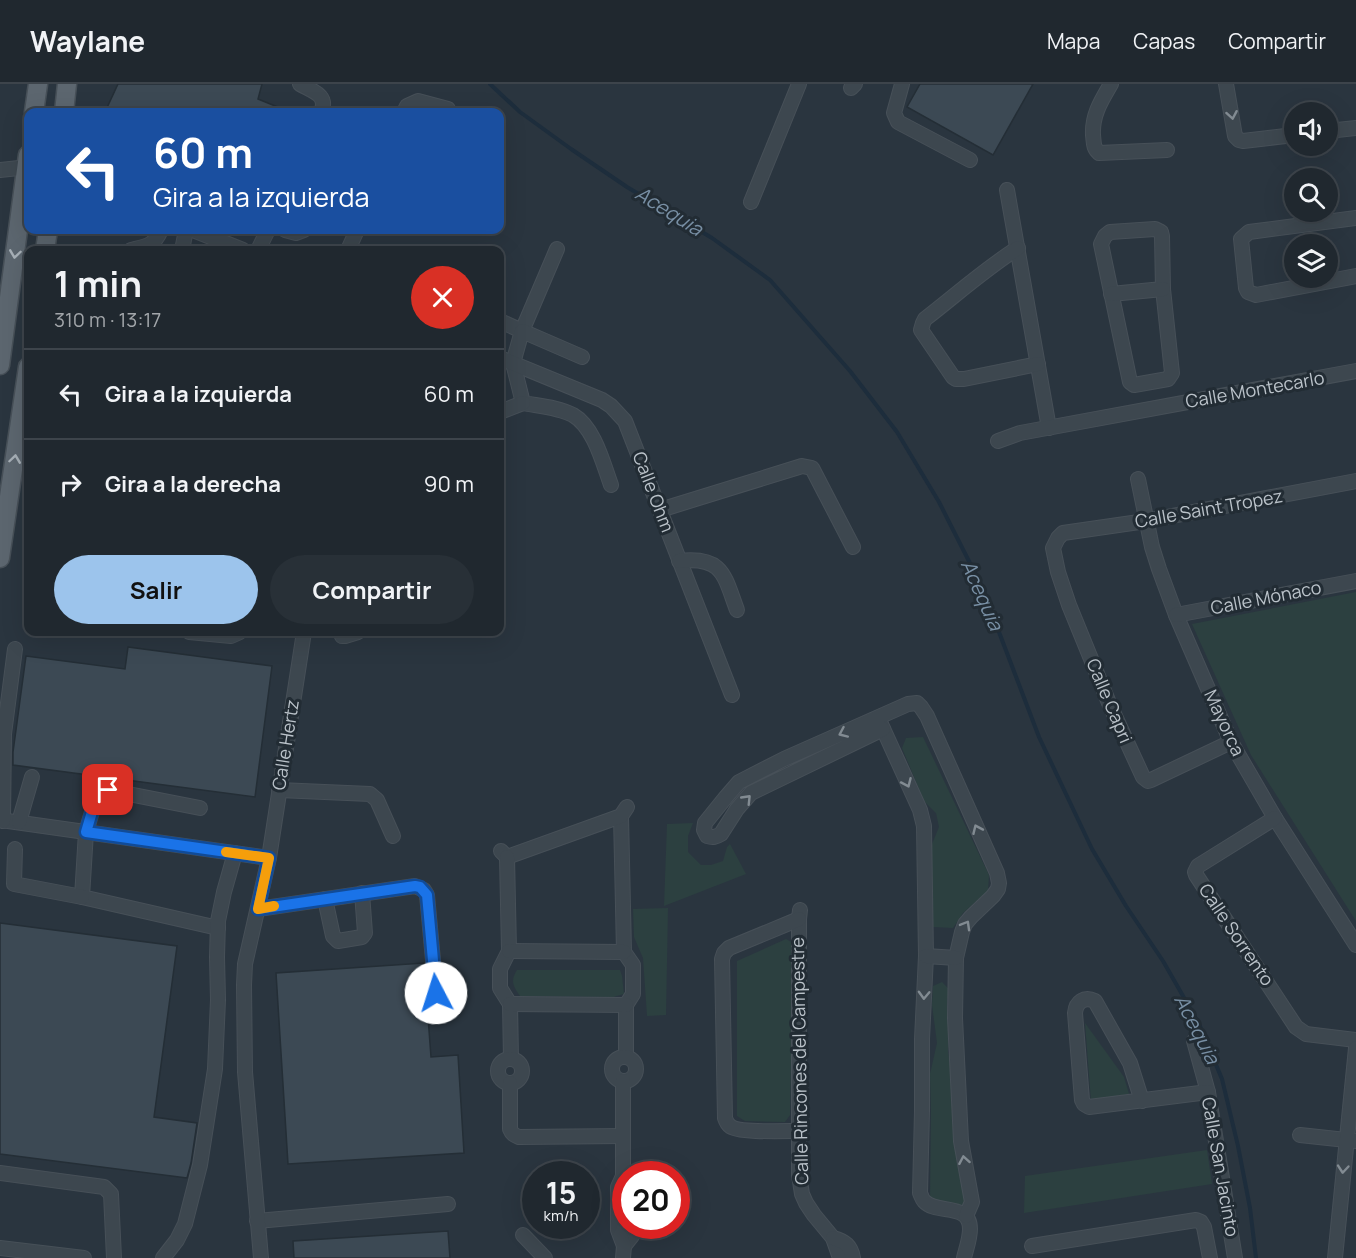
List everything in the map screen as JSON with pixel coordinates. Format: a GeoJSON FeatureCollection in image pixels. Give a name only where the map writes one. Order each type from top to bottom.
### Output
{"type":"FeatureCollection","features":[{"type":"Feature","properties":{"kind":"main road"},"geometry":{"type":"LineString","coordinates":[[35,108],[38,84]]}},
{"type":"Feature","properties":{"kind":"main road"},"geometry":{"type":"LineString","coordinates":[[64,108],[67,84]]}},
{"type":"Feature","properties":{"kind":"main road"},"geometry":{"type":"LineString","coordinates":[[0,365],[2,327],[24,187]]}},
{"type":"Feature","properties":{"kind":"main road"},"geometry":{"type":"LineString","coordinates":[[0,558],[24,394]]}},
{"type":"Feature","properties":{"kind":"street"},"geometry":{"type":"LineString","coordinates":[[300,84],[322,98],[323,108]]}},
{"type":"Feature","properties":{"kind":"street"},"geometry":{"type":"LineString","coordinates":[[751,202],[799,84]]}},
{"type":"Feature","properties":{"kind":"street"},"geometry":{"type":"LineString","coordinates":[[902,84],[894,113],[898,122],[970,160]]}},
{"type":"Feature","properties":{"kind":"street"},"geometry":{"type":"LineString","coordinates":[[1111,84],[1094,119],[1096,152],[1167,150]]}},
{"type":"Feature","properties":{"kind":"street"},"geometry":{"type":"LineString","coordinates":[[1226,84],[1235,136],[1239,140],[1284,136]]}},
{"type":"Feature","properties":{"kind":"street"},"geometry":{"type":"LineString","coordinates":[[406,108],[418,101],[444,108]]}},
{"type":"Feature","properties":{"kind":"street"},"geometry":{"type":"LineString","coordinates":[[1338,130],[1356,128]]}},
{"type":"Feature","properties":{"kind":"street"},"geometry":{"type":"LineString","coordinates":[[0,170],[24,163]]}},
{"type":"Feature","properties":{"kind":"street"},"geometry":{"type":"LineString","coordinates":[[1007,190],[1049,428]]}},
{"type":"Feature","properties":{"kind":"street"},"geometry":{"type":"LineString","coordinates":[[1356,218],[1249,232],[1241,239],[1246,288],[1251,294],[1256,295],[1356,276]]}},
{"type":"Feature","properties":{"kind":"street","name":"Calle Montecarlo"},"geometry":{"type":"LineString","coordinates":[[1155,229],[1161,232],[1163,289],[1172,373],[1168,379],[1134,385],[1130,381],[1101,244],[1105,236],[1110,232],[1155,229]]}},
{"type":"Feature","properties":{"kind":"street"},"geometry":{"type":"LineString","coordinates":[[145,246],[152,244],[160,234]]}},
{"type":"Feature","properties":{"kind":"street"},"geometry":{"type":"LineString","coordinates":[[203,234],[233,246]]}},
{"type":"Feature","properties":{"kind":"street"},"geometry":{"type":"LineString","coordinates":[[1018,248],[995,262],[960,293],[925,319],[921,330],[956,379],[1038,364]]}},
{"type":"Feature","properties":{"kind":"street"},"geometry":{"type":"LineString","coordinates":[[523,403],[506,361],[522,331],[557,249]]}},
{"type":"Feature","properties":{"kind":"street"},"geometry":{"type":"LineString","coordinates":[[1111,294],[1163,289]]}},
{"type":"Feature","properties":{"kind":"street"},"geometry":{"type":"LineString","coordinates":[[504,323],[582,357]]}},
{"type":"Feature","properties":{"kind":"street","name":"Calle Ohm"},"geometry":{"type":"LineString","coordinates":[[506,361],[602,400],[625,421],[732,695]]}},
{"type":"Feature","properties":{"kind":"street","name":"Calle Montecarlo"},"geometry":{"type":"LineString","coordinates":[[998,441],[1049,428],[1356,371]]}},
{"type":"Feature","properties":{"kind":"street"},"geometry":{"type":"LineString","coordinates":[[1150,383],[1154,408]]}},
{"type":"Feature","properties":{"kind":"street"},"geometry":{"type":"LineString","coordinates":[[504,410],[523,403],[555,409],[574,416],[597,446],[611,485]]}},
{"type":"Feature","properties":{"kind":"street"},"geometry":{"type":"LineString","coordinates":[[660,510],[802,466],[808,467],[812,468],[853,547]]}},
{"type":"Feature","properties":{"kind":"street","name":"Mayorca"},"geometry":{"type":"LineString","coordinates":[[1138,479],[1159,569],[1176,615],[1231,742],[1275,818],[1356,945]]}},
{"type":"Feature","properties":{"kind":"street","name":"Calle Saint Tropez"},"geometry":{"type":"LineString","coordinates":[[1063,533],[1146,521],[1356,482]]}},
{"type":"Feature","properties":{"kind":"street","name":"Calle Capri"},"geometry":{"type":"LineString","coordinates":[[1063,533],[1053,548],[1058,572],[1109,703],[1145,780],[1151,780],[1231,742]]}},
{"type":"Feature","properties":{"kind":"street"},"geometry":{"type":"LineString","coordinates":[[680,561],[695,559],[717,566],[722,571],[737,610]]}},
{"type":"Feature","properties":{"kind":"street","name":"Calle Mónaco"},"geometry":{"type":"LineString","coordinates":[[1176,615],[1356,581]]}},
{"type":"Feature","properties":{"kind":"street","name":"Calle Hertz"},"geometry":{"type":"LineString","coordinates":[[261,1258],[245,1072],[243,1027],[245,964],[269,858],[303,636]]}},
{"type":"Feature","properties":{"kind":"street"},"geometry":{"type":"LineString","coordinates":[[15,650],[4,734],[2,821],[269,858]]}},
{"type":"Feature","properties":{"kind":"street"},"geometry":{"type":"LineString","coordinates":[[880,723],[784,759],[739,782],[705,823],[704,830],[705,834],[711,837],[721,834],[745,798],[751,793],[880,723],[908,704],[916,703],[921,707],[999,878],[998,889],[993,896],[965,924],[956,958],[955,1018],[961,1141],[972,1202],[966,1216]]}},
{"type":"Feature","properties":{"kind":"street"},"geometry":{"type":"LineString","coordinates":[[880,723],[920,810],[924,826],[926,956],[922,1039],[920,1192],[923,1200],[928,1204],[966,1216],[970,1232],[964,1258]]}},
{"type":"Feature","properties":{"kind":"street"},"geometry":{"type":"LineString","coordinates":[[784,759],[790,773]]}},
{"type":"Feature","properties":{"kind":"street"},"geometry":{"type":"LineString","coordinates":[[19,822],[32,777]]}},
{"type":"Feature","properties":{"kind":"street"},"geometry":{"type":"LineString","coordinates":[[82,897],[86,832],[97,795],[108,790],[200,808]]}},
{"type":"Feature","properties":{"kind":"street"},"geometry":{"type":"LineString","coordinates":[[279,790],[370,794],[377,800],[393,836]]}},
{"type":"Feature","properties":{"kind":"street"},"geometry":{"type":"LineString","coordinates":[[623,1136],[515,1136],[510,1129],[510,1083],[502,1080],[498,1070],[502,1062],[511,1059],[510,1004],[500,988],[500,969],[509,951],[504,854],[624,811],[624,952],[633,965],[633,994],[626,1005],[626,1057],[618,1059],[612,1066],[614,1076],[623,1081],[624,1161]]}},
{"type":"Feature","properties":{"kind":"street","name":"Calle Sorrento"},"geometry":{"type":"LineString","coordinates":[[1275,818],[1198,866],[1196,875],[1296,1027],[1306,1034],[1356,1040]]}},
{"type":"Feature","properties":{"kind":"street"},"geometry":{"type":"LineString","coordinates":[[15,849],[14,884],[218,928]]}},
{"type":"Feature","properties":{"kind":"street"},"geometry":{"type":"LineString","coordinates":[[163,1258],[177,1240],[185,1224],[200,1165],[215,1069],[218,928],[224,892],[235,853]]}},
{"type":"Feature","properties":{"kind":"street"},"geometry":{"type":"LineString","coordinates":[[258,909],[415,886],[424,890],[427,895],[436,993]]}},
{"type":"Feature","properties":{"kind":"street"},"geometry":{"type":"LineString","coordinates":[[325,899],[333,936],[338,941],[362,937],[365,933],[362,893]]}},
{"type":"Feature","properties":{"kind":"street","name":"Calle Rincones del Campestre"},"geometry":{"type":"LineString","coordinates":[[799,1131],[739,1130],[729,1126],[726,1121],[722,959],[729,948],[799,914],[799,1131],[799,1175],[806,1203],[833,1238],[840,1258]]}},
{"type":"Feature","properties":{"kind":"street"},"geometry":{"type":"LineString","coordinates":[[509,951],[624,952]]}},
{"type":"Feature","properties":{"kind":"street"},"geometry":{"type":"LineString","coordinates":[[926,956],[956,958]]}},
{"type":"Feature","properties":{"kind":"street"},"geometry":{"type":"LineString","coordinates":[[1142,1101],[1131,1063],[1095,1000],[1080,1001],[1075,1013],[1084,1104],[1089,1107],[1142,1101],[1208,1092]]}},
{"type":"Feature","properties":{"kind":"street"},"geometry":{"type":"LineString","coordinates":[[510,1004],[626,1005]]}},
{"type":"Feature","properties":{"kind":"street","name":"Calle San Jacinto"},"geometry":{"type":"LineString","coordinates":[[1194,1041],[1208,1092],[1235,1254]]}},
{"type":"Feature","properties":{"kind":"street"},"geometry":{"type":"LineString","coordinates":[[1335,1258],[1351,1140],[1356,1048]]}},
{"type":"Feature","properties":{"kind":"street"},"geometry":{"type":"LineString","coordinates":[[1300,1135],[1351,1140]]}},
{"type":"Feature","properties":{"kind":"street"},"geometry":{"type":"LineString","coordinates":[[0,1173],[106,1188],[111,1194],[114,1258]]}},
{"type":"Feature","properties":{"kind":"street"},"geometry":{"type":"LineString","coordinates":[[257,1221],[448,1204]]}},
{"type":"Feature","properties":{"kind":"street"},"geometry":{"type":"LineString","coordinates":[[1032,1246],[1196,1220],[1204,1227],[1209,1256],[1235,1254]]}},
{"type":"Feature","properties":{"kind":"street","name":"Calle Rincones del Campestre"},"geometry":{"type":"LineString","coordinates":[[833,1238],[846,1243],[854,1258]]}},
{"type":"Feature","properties":{"kind":"street"},"geometry":{"type":"LineString","coordinates":[[527,1239],[545,1258]]}},
{"type":"Feature","properties":{"kind":"street"},"geometry":{"type":"LineString","coordinates":[[0,1248],[84,1258]]}},
{"type":"Feature","properties":{"kind":"green space"},"geometry":{"type":"Polygon","coordinates":[[[1356,592],[1356,921],[1251,755],[1192,624],[1356,592]]]}},
{"type":"Feature","properties":{"kind":"green space"},"geometry":{"type":"Polygon","coordinates":[[[923,737],[989,875],[988,891],[963,913],[953,928],[933,927],[930,849],[939,827],[936,813],[924,801],[902,748],[906,738],[923,737]]]}},
{"type":"Feature","properties":{"kind":"green space"},"geometry":{"type":"Polygon","coordinates":[[[693,823],[688,836],[688,852],[701,865],[723,861],[730,844],[746,874],[664,906],[667,824],[693,823]]]}},
{"type":"Feature","properties":{"kind":"green space"},"geometry":{"type":"Polygon","coordinates":[[[668,908],[666,1015],[647,1016],[643,958],[634,937],[633,909],[668,908]]]}},
{"type":"Feature","properties":{"kind":"green space"},"geometry":{"type":"Polygon","coordinates":[[[786,939],[793,943],[790,1115],[785,1122],[745,1121],[737,1116],[737,961],[786,939]]]}},
{"type":"Feature","properties":{"kind":"green space"},"geometry":{"type":"Polygon","coordinates":[[[517,970],[620,970],[624,994],[613,997],[520,996],[513,983],[517,970]]]}},
{"type":"Feature","properties":{"kind":"green space"},"geometry":{"type":"Polygon","coordinates":[[[942,982],[949,989],[948,1052],[967,1203],[958,1206],[930,1201],[930,1074],[937,1043],[932,1005],[933,986],[942,982]]]}},
{"type":"Feature","properties":{"kind":"green space"},"geometry":{"type":"Polygon","coordinates":[[[1085,1023],[1124,1077],[1129,1094],[1091,1101],[1085,1023]]]}},
{"type":"Feature","properties":{"kind":"green space"},"geometry":{"type":"Polygon","coordinates":[[[1207,1150],[1212,1184],[1024,1213],[1025,1176],[1207,1150]]]}},
{"type":"Feature","properties":{"kind":"building"},"geometry":{"type":"Polygon","coordinates":[[[118,84],[262,84],[258,99],[280,108],[107,108],[118,84]]]}},
{"type":"Feature","properties":{"kind":"building"},"geometry":{"type":"Polygon","coordinates":[[[920,84],[1033,84],[993,155],[907,107],[920,84]]]}},
{"type":"Feature","properties":{"kind":"building"},"geometry":{"type":"Polygon","coordinates":[[[128,647],[272,666],[255,797],[13,765],[26,656],[125,669],[128,647]]]}},
{"type":"Feature","properties":{"kind":"building"},"geometry":{"type":"Polygon","coordinates":[[[0,923],[177,946],[154,1117],[197,1123],[187,1178],[0,1154],[0,923]]]}},
{"type":"Feature","properties":{"kind":"building"},"geometry":{"type":"Polygon","coordinates":[[[424,963],[431,1057],[458,1055],[464,1153],[288,1164],[276,973],[424,963]]]}},
{"type":"Feature","properties":{"kind":"building"},"geometry":{"type":"Polygon","coordinates":[[[448,1231],[450,1258],[294,1258],[293,1241],[448,1231]]]}},
{"type":"Feature","properties":{"kind":"waterway","name":"Acequia"},"geometry":{"type":"LineString","coordinates":[[490,84],[520,112],[571,149],[627,187],[712,238],[770,280],[850,371],[897,432],[939,502],[981,585],[1039,737],[1092,849],[1126,906],[1163,961],[1199,1024],[1222,1079],[1250,1208],[1256,1258]]}},
{"type":"Feature","properties":{"kind":"slow traffic"},"geometry":{"type":"LineString","coordinates":[[226,852],[269,858],[258,909],[274,906]]}},
{"type":"Feature","properties":{"kind":"route"},"geometry":{"type":"LineString","coordinates":[[108,790],[97,795],[86,832],[269,858],[258,909],[420,887],[427,895],[436,993]]}}]}
